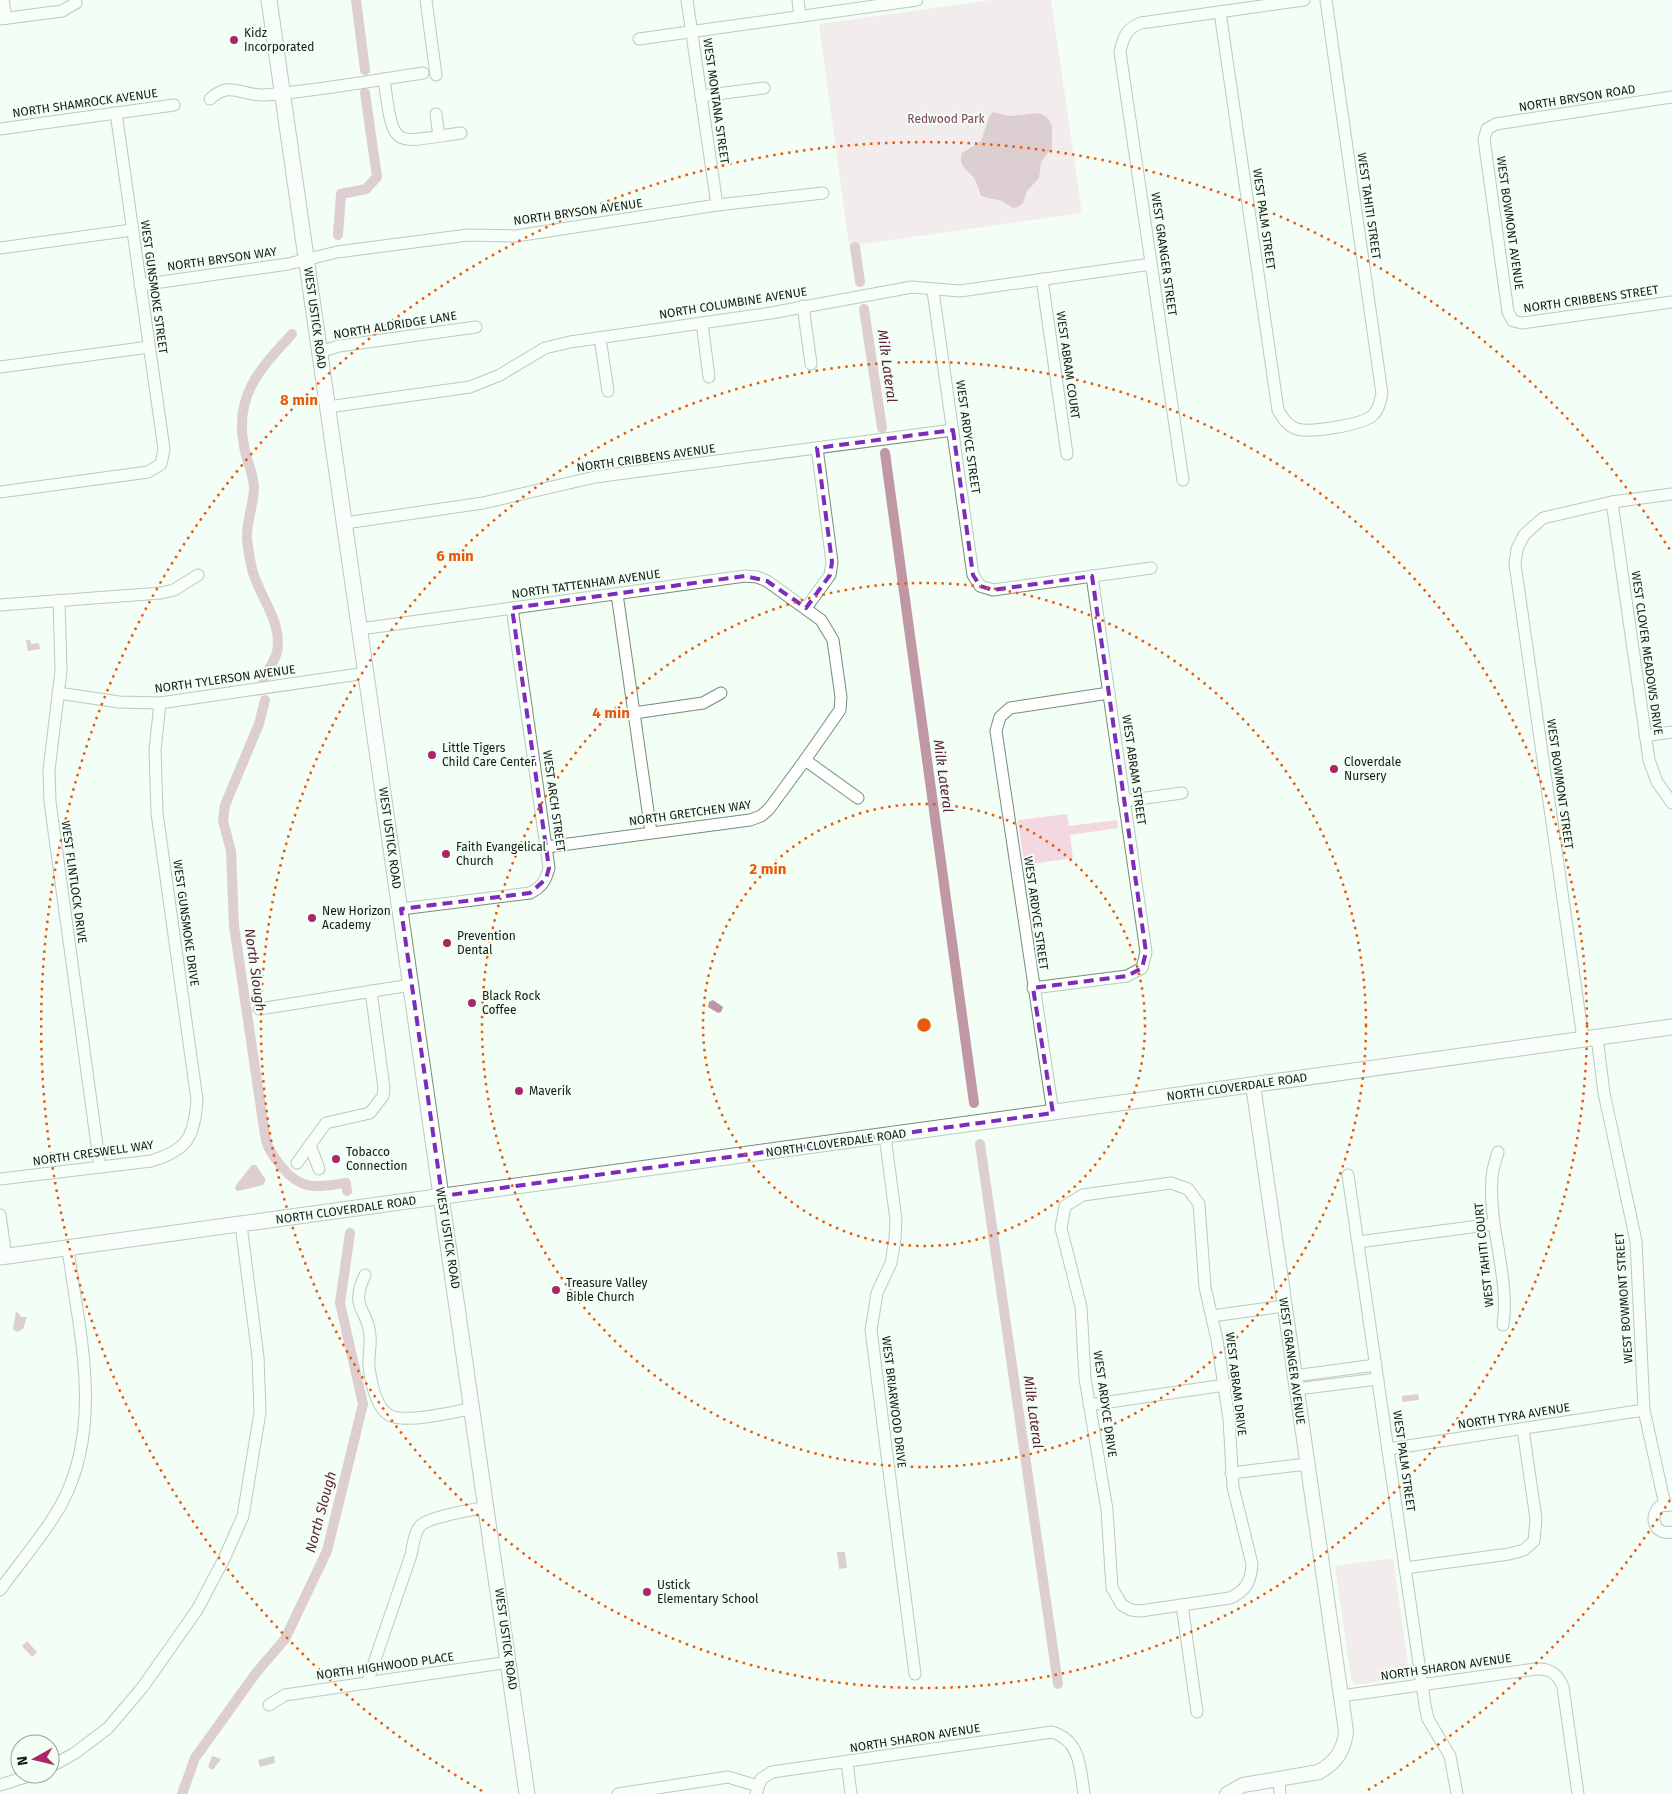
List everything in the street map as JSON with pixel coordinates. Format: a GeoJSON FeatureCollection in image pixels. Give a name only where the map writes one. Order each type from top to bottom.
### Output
{"type":"FeatureCollection","features":[{"type":"Feature","properties":{"kind":"main road","name":"WEST USTICK ROAD"},"geometry":{"type":"LineString","coordinates":[[269,0],[527,1794]]}},
{"type":"Feature","properties":{"kind":"main road","name":"NORTH CLOVERDALE ROAD"},"geometry":{"type":"LineString","coordinates":[[3,1257],[1672,1027]]}},
{"type":"Feature","properties":{"kind":"street"},"geometry":{"type":"LineString","coordinates":[[3,0],[3,19],[62,11],[76,3]]}},
{"type":"Feature","properties":{"kind":"street"},"geometry":{"type":"LineString","coordinates":[[426,0],[436,74]]}},
{"type":"Feature","properties":{"kind":"street","name":"WEST MONTANA STREET"},"geometry":{"type":"LineString","coordinates":[[687,0],[717,205]]}},
{"type":"Feature","properties":{"kind":"street"},"geometry":{"type":"LineString","coordinates":[[798,0],[800,16]]}},
{"type":"Feature","properties":{"kind":"street"},"geometry":{"type":"LineString","coordinates":[[639,39],[917,0]]}},
{"type":"Feature","properties":{"kind":"street"},"geometry":{"type":"LineString","coordinates":[[1220,12],[1304,0]]}},
{"type":"Feature","properties":{"kind":"street","name":"WEST TAHITI STREET"},"geometry":{"type":"LineString","coordinates":[[1290,426],[1306,430],[1360,423],[1375,414],[1382,394],[1326,0]]}},
{"type":"Feature","properties":{"kind":"street","name":"WEST GRANGER STREET"},"geometry":{"type":"LineString","coordinates":[[1183,480],[1120,52],[1127,32],[1133,26],[1141,23],[1220,12]]}},
{"type":"Feature","properties":{"kind":"street","name":"WEST PALM STREET"},"geometry":{"type":"LineString","coordinates":[[1220,12],[1278,410],[1290,426]]}},
{"type":"Feature","properties":{"kind":"street"},"geometry":{"type":"LineString","coordinates":[[210,99],[222,90],[233,89],[258,95],[282,93],[423,73]]}},
{"type":"Feature","properties":{"kind":"street"},"geometry":{"type":"LineString","coordinates":[[384,79],[393,132],[398,137],[408,141],[461,132]]}},
{"type":"Feature","properties":{"kind":"street"},"geometry":{"type":"LineString","coordinates":[[701,96],[764,88]]}},
{"type":"Feature","properties":{"kind":"street","name":"NORTH BRYSON ROAD"},"geometry":{"type":"LineString","coordinates":[[1487,129],[1496,124],[1672,97]]}},
{"type":"Feature","properties":{"kind":"street","name":"NORTH SHAMROCK AVENUE"},"geometry":{"type":"LineString","coordinates":[[0,129],[174,105]]}},
{"type":"Feature","properties":{"kind":"street","name":"WEST GUNSMOKE STREET"},"geometry":{"type":"LineString","coordinates":[[0,492],[148,472],[161,464],[164,449],[116,113]]}},
{"type":"Feature","properties":{"kind":"street"},"geometry":{"type":"LineString","coordinates":[[436,114],[440,136]]}},
{"type":"Feature","properties":{"kind":"street","name":"WEST BOWMONT AVENUE"},"geometry":{"type":"LineString","coordinates":[[1487,129],[1484,139],[1508,312],[1513,321]]}},
{"type":"Feature","properties":{"kind":"street","name":"NORTH BRYSON AVENUE"},"geometry":{"type":"LineString","coordinates":[[307,259],[324,254],[468,235],[516,236],[717,205],[823,193]]}},
{"type":"Feature","properties":{"kind":"street"},"geometry":{"type":"LineString","coordinates":[[0,248],[132,230]]}},
{"type":"Feature","properties":{"kind":"street","name":"NORTH BRYSON WAY"},"geometry":{"type":"LineString","coordinates":[[140,285],[288,264],[307,259]]}},
{"type":"Feature","properties":{"kind":"street","name":"NORTH COLUMBINE AVENUE"},"geometry":{"type":"LineString","coordinates":[[328,407],[470,387],[500,375],[545,348],[600,338],[702,323],[912,287],[960,291],[1151,264]]}},
{"type":"Feature","properties":{"kind":"street","name":"WEST ABRAM COURT"},"geometry":{"type":"LineString","coordinates":[[1042,279],[1066,454]]}},
{"type":"Feature","properties":{"kind":"street","name":"WEST ARDYCE STREET"},"geometry":{"type":"LineString","coordinates":[[933,290],[973,575],[980,586],[993,590],[1092,576]]}},
{"type":"Feature","properties":{"kind":"street","name":"NORTH CRIBBENS STREET"},"geometry":{"type":"LineString","coordinates":[[1513,321],[1522,323],[1672,302]]}},
{"type":"Feature","properties":{"kind":"street"},"geometry":{"type":"LineString","coordinates":[[803,306],[811,364]]}},
{"type":"Feature","properties":{"kind":"street"},"geometry":{"type":"LineString","coordinates":[[702,323],[709,377]]}},
{"type":"Feature","properties":{"kind":"street","name":"NORTH ALDRIDGE LANE"},"geometry":{"type":"LineString","coordinates":[[320,352],[339,346],[476,326]]}},
{"type":"Feature","properties":{"kind":"street"},"geometry":{"type":"LineString","coordinates":[[600,338],[608,391]]}},
{"type":"Feature","properties":{"kind":"street"},"geometry":{"type":"LineString","coordinates":[[0,367],[149,347]]}},
{"type":"Feature","properties":{"kind":"street","name":"NORTH CRIBBENS AVENUE"},"geometry":{"type":"LineString","coordinates":[[344,523],[483,504],[595,477],[953,430]]}},
{"type":"Feature","properties":{"kind":"street"},"geometry":{"type":"LineString","coordinates":[[806,608],[830,575],[832,562],[817,448]]}},
{"type":"Feature","properties":{"kind":"street"},"geometry":{"type":"LineString","coordinates":[[1612,502],[1672,494]]}},
{"type":"Feature","properties":{"kind":"street","name":"WEST BOWMONT STREET"},"geometry":{"type":"LineString","coordinates":[[1612,502],[1543,518],[1524,535],[1517,549],[1515,564],[1590,1038],[1604,1092],[1636,1241],[1644,1410],[1669,1505]]}},
{"type":"Feature","properties":{"kind":"street","name":"WEST CLOVER MEADOWS DRIVE"},"geometry":{"type":"LineString","coordinates":[[1612,502],[1645,736],[1654,776],[1665,796],[1672,803]]}},
{"type":"Feature","properties":{"kind":"street"},"geometry":{"type":"LineString","coordinates":[[1092,576],[1151,568]]}},
{"type":"Feature","properties":{"kind":"street"},"geometry":{"type":"LineString","coordinates":[[0,605],[161,593],[174,590],[198,575]]}},
{"type":"Feature","properties":{"kind":"street","name":"NORTH TATTENHAM AVENUE"},"geometry":{"type":"LineString","coordinates":[[360,629],[745,576],[757,577],[806,608],[821,620],[833,640],[841,697],[840,710],[835,720],[805,760]]}},
{"type":"Feature","properties":{"kind":"street","name":"WEST ABRAM STREET"},"geometry":{"type":"LineString","coordinates":[[1033,988],[1127,976],[1142,968],[1146,952],[1092,576]]}},
{"type":"Feature","properties":{"kind":"street"},"geometry":{"type":"LineString","coordinates":[[617,594],[650,832]]}},
{"type":"Feature","properties":{"kind":"street","name":"WEST FLINTLOCK DRIVE"},"geometry":{"type":"LineString","coordinates":[[59,600],[61,671],[49,770],[50,802],[100,1167]]}},
{"type":"Feature","properties":{"kind":"street","name":"WEST ARCH STREET"},"geometry":{"type":"LineString","coordinates":[[401,909],[530,893],[540,888],[546,879],[549,868],[512,608]]}},
{"type":"Feature","properties":{"kind":"street","name":"NORTH TYLERSON AVENUE"},"geometry":{"type":"LineString","coordinates":[[58,693],[118,702],[160,703],[366,673]]}},
{"type":"Feature","properties":{"kind":"street"},"geometry":{"type":"LineString","coordinates":[[634,713],[703,703],[721,693]]}},
{"type":"Feature","properties":{"kind":"street","name":"WEST ARDYCE STREET"},"geometry":{"type":"LineString","coordinates":[[1053,1113],[996,731],[1000,717],[1010,708],[1109,693]]}},
{"type":"Feature","properties":{"kind":"street","name":"WEST GUNSMOKE DRIVE"},"geometry":{"type":"LineString","coordinates":[[160,703],[155,750],[157,813],[197,1100],[195,1123],[186,1143]]}},
{"type":"Feature","properties":{"kind":"street"},"geometry":{"type":"LineString","coordinates":[[1645,736],[1672,732]]}},
{"type":"Feature","properties":{"kind":"street"},"geometry":{"type":"LineString","coordinates":[[805,760],[858,798]]}},
{"type":"Feature","properties":{"kind":"street","name":"NORTH GRETCHEN WAY"},"geometry":{"type":"LineString","coordinates":[[546,846],[750,820],[761,816],[805,760]]}},
{"type":"Feature","properties":{"kind":"street"},"geometry":{"type":"LineString","coordinates":[[1124,801],[1182,793]]}},
{"type":"Feature","properties":{"kind":"street"},"geometry":{"type":"LineString","coordinates":[[259,1009],[412,984]]}},
{"type":"Feature","properties":{"kind":"street"},"geometry":{"type":"LineString","coordinates":[[296,1163],[326,1123],[370,1113],[383,1096],[384,1088],[371,991]]}},
{"type":"Feature","properties":{"kind":"street","name":"WEST GRANGER AVENUE"},"geometry":{"type":"LineString","coordinates":[[1252,1085],[1346,1731],[1340,1754],[1329,1766],[1319,1772],[1279,1779]]}},
{"type":"Feature","properties":{"kind":"street","name":"WEST BRIARWOOD DRIVE"},"geometry":{"type":"LineString","coordinates":[[884,1136],[896,1220],[895,1239],[891,1263],[876,1293],[871,1330],[915,1674]]}},
{"type":"Feature","properties":{"kind":"street","name":"NORTH CRESWELL WAY"},"geometry":{"type":"LineString","coordinates":[[0,1179],[151,1161],[170,1155],[186,1143]]}},
{"type":"Feature","properties":{"kind":"street"},"geometry":{"type":"LineString","coordinates":[[310,1145],[319,1169]]}},
{"type":"Feature","properties":{"kind":"street","name":"WEST TAHITI COURT"},"geometry":{"type":"LineString","coordinates":[[1498,1152],[1492,1176],[1494,1224],[1505,1300],[1503,1325]]}},
{"type":"Feature","properties":{"kind":"street","name":"WEST PALM STREET"},"geometry":{"type":"LineString","coordinates":[[1348,1175],[1428,1719],[1450,1756],[1457,1794]]}},
{"type":"Feature","properties":{"kind":"street","name":"WEST ABRAM DRIVE"},"geometry":{"type":"LineString","coordinates":[[1066,1206],[1073,1199],[1093,1194],[1171,1183],[1188,1189],[1198,1204],[1205,1287],[1225,1385],[1229,1419],[1231,1473],[1252,1564],[1248,1585],[1240,1593],[1230,1598],[1182,1604]]}},
{"type":"Feature","properties":{"kind":"street","name":"WEST ARDYCE DRIVE"},"geometry":{"type":"LineString","coordinates":[[1066,1206],[1062,1228],[1079,1291],[1089,1405],[1106,1503],[1112,1588],[1122,1605],[1131,1610],[1140,1611],[1182,1604]]}},
{"type":"Feature","properties":{"kind":"street"},"geometry":{"type":"LineString","coordinates":[[0,1215],[3,1257]]}},
{"type":"Feature","properties":{"kind":"street"},"geometry":{"type":"LineString","coordinates":[[1358,1242],[1494,1224]]}},
{"type":"Feature","properties":{"kind":"street"},"geometry":{"type":"LineString","coordinates":[[60,1761],[76,1753],[108,1728],[142,1688],[197,1610],[224,1560],[243,1516],[260,1412],[258,1357],[241,1225]]}},
{"type":"Feature","properties":{"kind":"street"},"geometry":{"type":"LineString","coordinates":[[0,1590],[61,1504],[74,1476],[84,1437],[87,1405],[85,1374],[68,1249]]}},
{"type":"Feature","properties":{"kind":"street"},"geometry":{"type":"LineString","coordinates":[[365,1275],[358,1291],[359,1307],[370,1335],[369,1364],[381,1407],[390,1416],[403,1419],[473,1408]]}},
{"type":"Feature","properties":{"kind":"street"},"geometry":{"type":"LineString","coordinates":[[1212,1316],[1284,1306]]}},
{"type":"Feature","properties":{"kind":"street"},"geometry":{"type":"LineString","coordinates":[[1296,1382],[1376,1365]]}},
{"type":"Feature","properties":{"kind":"street"},"geometry":{"type":"LineString","coordinates":[[1296,1382],[1378,1379]]}},
{"type":"Feature","properties":{"kind":"street"},"geometry":{"type":"LineString","coordinates":[[1089,1405],[1225,1385]]}},
{"type":"Feature","properties":{"kind":"street","name":"NORTH TYRA AVENUE"},"geometry":{"type":"LineString","coordinates":[[1388,1449],[1644,1410]]}},
{"type":"Feature","properties":{"kind":"street"},"geometry":{"type":"LineString","coordinates":[[1405,1568],[1509,1554],[1524,1550],[1534,1541],[1536,1519],[1522,1429]]}},
{"type":"Feature","properties":{"kind":"street"},"geometry":{"type":"LineString","coordinates":[[1231,1473],[1307,1464]]}},
{"type":"Feature","properties":{"kind":"street"},"geometry":{"type":"LineString","coordinates":[[1669,1505],[1656,1510],[1653,1520],[1658,1530],[1672,1532]]}},
{"type":"Feature","properties":{"kind":"street"},"geometry":{"type":"LineString","coordinates":[[367,1683],[411,1555],[415,1536],[421,1525],[432,1519],[487,1508]]}},
{"type":"Feature","properties":{"kind":"street"},"geometry":{"type":"LineString","coordinates":[[1182,1604],[1197,1712]]}},
{"type":"Feature","properties":{"kind":"street","name":"NORTH HIGHWOOD PLACE"},"geometry":{"type":"LineString","coordinates":[[269,1705],[285,1695],[509,1662]]}},
{"type":"Feature","properties":{"kind":"street","name":"NORTH SHARON AVENUE"},"geometry":{"type":"LineString","coordinates":[[1341,1696],[1536,1669],[1554,1672],[1563,1687],[1578,1794]]}},
{"type":"Feature","properties":{"kind":"street","name":"NORTH SHARON AVENUE"},"geometry":{"type":"LineString","coordinates":[[757,1790],[766,1775],[798,1768],[1052,1732],[1067,1740],[1078,1755],[1084,1794]]}},
{"type":"Feature","properties":{"kind":"street"},"geometry":{"type":"LineString","coordinates":[[847,1762],[851,1794]]}},
{"type":"Feature","properties":{"kind":"street"},"geometry":{"type":"LineString","coordinates":[[618,1794],[728,1777],[757,1790]]}},
{"type":"Feature","properties":{"kind":"street"},"geometry":{"type":"LineString","coordinates":[[1227,1794],[1243,1785],[1279,1779],[1280,1794]]}},
{"type":"Feature","properties":{"kind":"highlighted area"},"geometry":{"type":"Polygon","coordinates":[[[953,430],[973,575],[980,586],[993,590],[1092,576],[1146,952],[1142,968],[1127,976],[1033,988],[1053,1113],[442,1196],[401,909],[530,893],[546,879],[549,868],[512,608],[745,576],[767,581],[806,608],[830,575],[832,562],[817,448],[953,430]]]}},
{"type":"Feature","properties":{"kind":"green space","name":"Redwood Park"},"geometry":{"type":"Polygon","coordinates":[[[991,0],[1051,0],[1082,213],[849,246],[819,24],[991,0]]]}},
{"type":"Feature","properties":{"kind":"green space"},"geometry":{"type":"Polygon","coordinates":[[[1067,814],[1069,826],[1117,820],[1118,828],[1070,835],[1073,858],[1024,865],[1018,820],[1067,814]]]}},
{"type":"Feature","properties":{"kind":"green space"},"geometry":{"type":"Polygon","coordinates":[[[1393,1558],[1409,1670],[1404,1677],[1356,1685],[1351,1678],[1335,1566],[1393,1558]]]}},
{"type":"Feature","properties":{"kind":"shaded area"},"geometry":{"type":"Polygon","coordinates":[[[993,112],[1010,116],[1039,113],[1047,117],[1052,126],[1052,148],[1041,162],[1039,178],[1027,191],[1023,203],[1018,207],[1013,208],[1002,201],[981,196],[974,179],[963,167],[961,161],[962,153],[981,141],[989,117],[993,112]]]}},
{"type":"Feature","properties":{"kind":"shaded area"},"geometry":{"type":"Polygon","coordinates":[[[26,640],[30,640],[31,644],[39,643],[40,649],[28,651],[26,640]]]}},
{"type":"Feature","properties":{"kind":"shaded area"},"geometry":{"type":"Polygon","coordinates":[[[713,1000],[723,1007],[721,1012],[718,1013],[708,1007],[709,1002],[713,1000]]]}},
{"type":"Feature","properties":{"kind":"shaded area"},"geometry":{"type":"Polygon","coordinates":[[[252,1165],[256,1165],[266,1180],[263,1185],[238,1191],[235,1189],[236,1185],[252,1165]]]}},
{"type":"Feature","properties":{"kind":"shaded area"},"geometry":{"type":"Polygon","coordinates":[[[16,1311],[22,1317],[27,1317],[23,1329],[17,1332],[13,1329],[16,1311]]]}},
{"type":"Feature","properties":{"kind":"shaded area"},"geometry":{"type":"Polygon","coordinates":[[[1418,1394],[1419,1400],[1402,1402],[1402,1396],[1418,1394]]]}},
{"type":"Feature","properties":{"kind":"shaded area"},"geometry":{"type":"Polygon","coordinates":[[[837,1552],[845,1552],[847,1568],[839,1569],[837,1552]]]}},
{"type":"Feature","properties":{"kind":"shaded area"},"geometry":{"type":"Polygon","coordinates":[[[27,1641],[37,1652],[32,1657],[22,1646],[27,1641]]]}},
{"type":"Feature","properties":{"kind":"shaded area"},"geometry":{"type":"Polygon","coordinates":[[[212,1756],[221,1759],[213,1770],[208,1767],[212,1756]]]}},
{"type":"Feature","properties":{"kind":"shaded area"},"geometry":{"type":"Polygon","coordinates":[[[274,1756],[275,1763],[260,1767],[258,1760],[274,1756]]]}},
{"type":"Feature","properties":{"kind":"waterway","name":"North Slough"},"geometry":{"type":"LineString","coordinates":[[356,0],[365,70]]}},
{"type":"Feature","properties":{"kind":"waterway","name":"North Slough"},"geometry":{"type":"LineString","coordinates":[[338,235],[341,194],[366,189],[377,177],[365,93]]}},
{"type":"Feature","properties":{"kind":"waterway","name":"Milk Lateral"},"geometry":{"type":"LineString","coordinates":[[855,247],[860,282]]}},
{"type":"Feature","properties":{"kind":"waterway","name":"Milk Lateral"},"geometry":{"type":"LineString","coordinates":[[864,309],[882,428]]}},
{"type":"Feature","properties":{"kind":"waterway","name":"North Slough"},"geometry":{"type":"LineString","coordinates":[[263,679],[276,655],[278,641],[274,619],[255,579],[248,551],[247,533],[254,487],[244,446],[243,412],[246,397],[260,371],[292,334]]}},
{"type":"Feature","properties":{"kind":"waterway","name":"Milk Lateral"},"geometry":{"type":"LineString","coordinates":[[885,453],[974,1103]]}},
{"type":"Feature","properties":{"kind":"waterway","name":"North Slough"},"geometry":{"type":"LineString","coordinates":[[265,700],[259,724],[225,805],[223,821],[231,851],[234,926],[265,1135],[273,1155],[281,1166],[296,1180],[310,1186],[346,1183],[347,1191]]}},
{"type":"Feature","properties":{"kind":"waterway","name":"Milk Lateral"},"geometry":{"type":"LineString","coordinates":[[980,1144],[1058,1684]]}},
{"type":"Feature","properties":{"kind":"waterway","name":"North Slough"},"geometry":{"type":"LineString","coordinates":[[182,1794],[195,1758],[256,1673],[285,1639],[327,1551],[363,1404],[340,1303],[350,1233]]}},
{"type":"Feature","properties":{"kind":"place","name":"Kidz Incorporated"},"geometry":{"type":"Point","coordinates":[234,40]}},
{"type":"Feature","properties":{"kind":"place","name":"Little Tigers Child Care Center"},"geometry":{"type":"Point","coordinates":[432,755]}},
{"type":"Feature","properties":{"kind":"place","name":"Cloverdale Nursery"},"geometry":{"type":"Point","coordinates":[1334,769]}},
{"type":"Feature","properties":{"kind":"place","name":"Faith Evangelical Church"},"geometry":{"type":"Point","coordinates":[446,854]}},
{"type":"Feature","properties":{"kind":"place","name":"New Horizon Academy"},"geometry":{"type":"Point","coordinates":[312,918]}},
{"type":"Feature","properties":{"kind":"place","name":"Prevention Dental"},"geometry":{"type":"Point","coordinates":[447,943]}},
{"type":"Feature","properties":{"kind":"place","name":"Black Rock Coffee"},"geometry":{"type":"Point","coordinates":[472,1003]}},
{"type":"Feature","properties":{"kind":"place","name":"Maverik"},"geometry":{"type":"Point","coordinates":[519,1091]}},
{"type":"Feature","properties":{"kind":"place","name":"Tobacco Connection"},"geometry":{"type":"Point","coordinates":[336,1159]}},
{"type":"Feature","properties":{"kind":"place","name":"Treasure Valley Bible Church"},"geometry":{"type":"Point","coordinates":[556,1290]}},
{"type":"Feature","properties":{"kind":"place","name":"Ustick Elementary School"},"geometry":{"type":"Point","coordinates":[647,1592]}}]}
